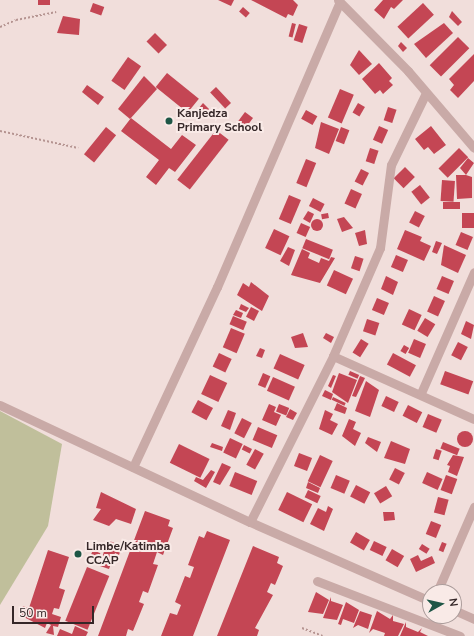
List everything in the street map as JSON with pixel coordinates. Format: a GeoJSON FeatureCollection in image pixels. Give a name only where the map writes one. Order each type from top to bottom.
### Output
{"type":"FeatureCollection","features":[{"type":"Feature","properties":{"kind":"street"},"geometry":{"type":"LineString","coordinates":[[133,467],[217,287],[339,1],[426,93],[474,148]]}},
{"type":"Feature","properties":{"kind":"street"},"geometry":{"type":"LineString","coordinates":[[250,522],[332,356],[380,248],[391,165],[426,93]]}},
{"type":"Feature","properties":{"kind":"street"},"geometry":{"type":"LineString","coordinates":[[421,393],[474,272]]}},
{"type":"Feature","properties":{"kind":"street"},"geometry":{"type":"LineString","coordinates":[[332,356],[421,393],[474,418]]}},
{"type":"Feature","properties":{"kind":"street"},"geometry":{"type":"LineString","coordinates":[[0,405],[250,522],[422,597]]}},
{"type":"Feature","properties":{"kind":"street"},"geometry":{"type":"LineString","coordinates":[[440,584],[474,507]]}},
{"type":"Feature","properties":{"kind":"street"},"geometry":{"type":"LineString","coordinates":[[317,582],[460,636]]}},
{"type":"Feature","properties":{"kind":"street"},"geometry":{"type":"LineString","coordinates":[[462,614],[474,619]]}},
{"type":"Feature","properties":{"kind":"path"},"geometry":{"type":"LineString","coordinates":[[0,27],[16,20],[56,12]]}},
{"type":"Feature","properties":{"kind":"path"},"geometry":{"type":"LineString","coordinates":[[0,131],[78,148]]}},
{"type":"Feature","properties":{"kind":"path"},"geometry":{"type":"LineString","coordinates":[[302,628],[323,636]]}},
{"type":"Feature","properties":{"kind":"green space"},"geometry":{"type":"Polygon","coordinates":[[[0,411],[62,444],[48,526],[0,605],[0,411]]]}},
{"type":"Feature","properties":{"kind":"building"},"geometry":{"type":"Polygon","coordinates":[[[38,0],[50,0],[50,5],[38,5],[38,0]]]}},
{"type":"Feature","properties":{"kind":"building"},"geometry":{"type":"Polygon","coordinates":[[[218,0],[234,0],[231,6],[218,0]]]}},
{"type":"Feature","properties":{"kind":"building"},"geometry":{"type":"Polygon","coordinates":[[[251,0],[293,0],[298,5],[293,16],[288,14],[286,18],[251,0]]]}},
{"type":"Feature","properties":{"kind":"building"},"geometry":{"type":"Polygon","coordinates":[[[383,0],[403,0],[394,9],[391,7],[384,19],[374,10],[383,0]]]}},
{"type":"Feature","properties":{"kind":"building"},"geometry":{"type":"Polygon","coordinates":[[[93,3],[104,7],[101,16],[90,11],[93,3]]]}},
{"type":"Feature","properties":{"kind":"building"},"geometry":{"type":"Polygon","coordinates":[[[423,3],[434,15],[408,39],[397,27],[423,3]]]}},
{"type":"Feature","properties":{"kind":"building"},"geometry":{"type":"Polygon","coordinates":[[[243,7],[250,13],[246,17],[239,12],[243,7]]]}},
{"type":"Feature","properties":{"kind":"building"},"geometry":{"type":"Polygon","coordinates":[[[452,11],[462,22],[458,26],[449,17],[452,11]]]}},
{"type":"Feature","properties":{"kind":"building"},"geometry":{"type":"Polygon","coordinates":[[[63,16],[80,19],[79,35],[57,33],[63,16]]]}},
{"type":"Feature","properties":{"kind":"building"},"geometry":{"type":"Polygon","coordinates":[[[292,23],[296,24],[292,38],[289,37],[292,23]]]}},
{"type":"Feature","properties":{"kind":"building"},"geometry":{"type":"Polygon","coordinates":[[[444,23],[453,33],[426,58],[414,44],[444,23]]]}},
{"type":"Feature","properties":{"kind":"building"},"geometry":{"type":"Polygon","coordinates":[[[299,24],[308,27],[302,43],[294,40],[299,24]]]}},
{"type":"Feature","properties":{"kind":"building"},"geometry":{"type":"Polygon","coordinates":[[[155,33],[167,45],[159,54],[147,41],[155,33]]]}},
{"type":"Feature","properties":{"kind":"building"},"geometry":{"type":"Polygon","coordinates":[[[458,37],[469,48],[441,77],[430,65],[458,37]]]}},
{"type":"Feature","properties":{"kind":"building"},"geometry":{"type":"Polygon","coordinates":[[[401,42],[407,48],[403,52],[398,46],[401,42]]]}},
{"type":"Feature","properties":{"kind":"building"},"geometry":{"type":"Polygon","coordinates":[[[359,50],[372,64],[359,75],[350,65],[359,50]]]}},
{"type":"Feature","properties":{"kind":"building"},"geometry":{"type":"Polygon","coordinates":[[[474,54],[474,81],[458,98],[450,90],[454,85],[449,79],[474,54]]]}},
{"type":"Feature","properties":{"kind":"building"},"geometry":{"type":"Polygon","coordinates":[[[128,57],[141,66],[124,90],[111,81],[128,57]]]}},
{"type":"Feature","properties":{"kind":"building"},"geometry":{"type":"Polygon","coordinates":[[[379,63],[392,78],[389,81],[393,85],[383,94],[380,90],[375,94],[362,79],[379,63]]]}},
{"type":"Feature","properties":{"kind":"building"},"geometry":{"type":"Polygon","coordinates":[[[167,73],[199,99],[188,113],[156,87],[167,73]]]}},
{"type":"Feature","properties":{"kind":"building"},"geometry":{"type":"Polygon","coordinates":[[[144,76],[157,89],[130,119],[118,109],[144,76]]]}},
{"type":"Feature","properties":{"kind":"building"},"geometry":{"type":"Polygon","coordinates":[[[87,85],[104,97],[98,105],[82,92],[87,85]]]}},
{"type":"Feature","properties":{"kind":"building"},"geometry":{"type":"Polygon","coordinates":[[[216,87],[231,103],[225,109],[210,92],[216,87]]]}},
{"type":"Feature","properties":{"kind":"building"},"geometry":{"type":"Polygon","coordinates":[[[340,89],[354,95],[342,123],[328,118],[340,89]]]}},
{"type":"Feature","properties":{"kind":"building"},"geometry":{"type":"Polygon","coordinates":[[[203,103],[209,109],[205,114],[199,108],[203,103]]]}},
{"type":"Feature","properties":{"kind":"building"},"geometry":{"type":"Polygon","coordinates":[[[358,103],[365,107],[359,117],[352,113],[358,103]]]}},
{"type":"Feature","properties":{"kind":"building"},"geometry":{"type":"Polygon","coordinates":[[[388,107],[397,110],[392,123],[384,120],[388,107]]]}},
{"type":"Feature","properties":{"kind":"building"},"geometry":{"type":"Polygon","coordinates":[[[306,110],[317,116],[313,125],[301,119],[306,110]]]}},
{"type":"Feature","properties":{"kind":"building"},"geometry":{"type":"Polygon","coordinates":[[[245,112],[253,118],[245,128],[237,122],[245,112]]]}},
{"type":"Feature","properties":{"kind":"building"},"geometry":{"type":"Polygon","coordinates":[[[131,118],[171,149],[182,135],[196,145],[175,172],[169,168],[156,185],[146,177],[159,160],[121,131],[131,118]]]}},
{"type":"Feature","properties":{"kind":"building"},"geometry":{"type":"Polygon","coordinates":[[[321,122],[339,129],[329,154],[315,148],[321,122]]]}},
{"type":"Feature","properties":{"kind":"building"},"geometry":{"type":"Polygon","coordinates":[[[379,126],[388,130],[382,144],[373,140],[379,126]]]}},
{"type":"Feature","properties":{"kind":"building"},"geometry":{"type":"Polygon","coordinates":[[[431,126],[446,145],[434,154],[428,147],[424,150],[415,139],[431,126]]]}},
{"type":"Feature","properties":{"kind":"building"},"geometry":{"type":"Polygon","coordinates":[[[106,127],[116,135],[94,162],[84,154],[106,127]]]}},
{"type":"Feature","properties":{"kind":"building"},"geometry":{"type":"Polygon","coordinates":[[[341,127],[349,130],[344,144],[336,141],[341,127]]]}},
{"type":"Feature","properties":{"kind":"building"},"geometry":{"type":"Polygon","coordinates":[[[216,130],[229,140],[190,189],[177,180],[216,130]]]}},
{"type":"Feature","properties":{"kind":"building"},"geometry":{"type":"Polygon","coordinates":[[[370,148],[379,151],[374,164],[366,161],[370,148]]]}},
{"type":"Feature","properties":{"kind":"building"},"geometry":{"type":"Polygon","coordinates":[[[459,148],[468,157],[448,178],[438,169],[459,148]]]}},
{"type":"Feature","properties":{"kind":"building"},"geometry":{"type":"Polygon","coordinates":[[[468,158],[474,163],[466,175],[460,168],[468,158]]]}},
{"type":"Feature","properties":{"kind":"building"},"geometry":{"type":"Polygon","coordinates":[[[306,159],[316,163],[306,187],[296,183],[306,159]]]}},
{"type":"Feature","properties":{"kind":"building"},"geometry":{"type":"Polygon","coordinates":[[[405,167],[415,177],[404,188],[394,178],[405,167]]]}},
{"type":"Feature","properties":{"kind":"building"},"geometry":{"type":"Polygon","coordinates":[[[361,169],[369,173],[363,186],[355,181],[361,169]]]}},
{"type":"Feature","properties":{"kind":"building"},"geometry":{"type":"Polygon","coordinates":[[[456,175],[466,175],[472,177],[472,198],[457,199],[456,175]]]}},
{"type":"Feature","properties":{"kind":"building"},"geometry":{"type":"Polygon","coordinates":[[[442,180],[455,181],[454,202],[441,201],[442,180]]]}},
{"type":"Feature","properties":{"kind":"building"},"geometry":{"type":"Polygon","coordinates":[[[420,185],[430,198],[421,204],[411,192],[420,185]]]}},
{"type":"Feature","properties":{"kind":"building"},"geometry":{"type":"Polygon","coordinates":[[[351,189],[362,194],[355,208],[344,204],[351,189]]]}},
{"type":"Feature","properties":{"kind":"building"},"geometry":{"type":"Polygon","coordinates":[[[289,195],[301,200],[291,224],[279,219],[289,195]]]}},
{"type":"Feature","properties":{"kind":"building"},"geometry":{"type":"Polygon","coordinates":[[[313,198],[325,204],[320,212],[309,206],[313,198]]]}},
{"type":"Feature","properties":{"kind":"building"},"geometry":{"type":"Polygon","coordinates":[[[443,202],[460,202],[460,209],[443,209],[443,202]]]}},
{"type":"Feature","properties":{"kind":"building"},"geometry":{"type":"Polygon","coordinates":[[[308,211],[314,214],[310,223],[303,219],[308,211]]]}},
{"type":"Feature","properties":{"kind":"building"},"geometry":{"type":"Polygon","coordinates":[[[415,211],[425,216],[419,228],[409,223],[415,211]]]}},
{"type":"Feature","properties":{"kind":"building"},"geometry":{"type":"Polygon","coordinates":[[[328,213],[329,218],[322,219],[321,214],[328,213]]]}},
{"type":"Feature","properties":{"kind":"building"},"geometry":{"type":"Polygon","coordinates":[[[462,213],[474,213],[474,228],[462,228],[462,213]]]}},
{"type":"Feature","properties":{"kind":"building"},"geometry":{"type":"Polygon","coordinates":[[[344,217],[353,228],[342,232],[337,219],[344,217]]]}},
{"type":"Feature","properties":{"kind":"building"},"geometry":{"type":"Polygon","coordinates":[[[315,219],[319,219],[323,225],[319,231],[315,231],[311,227],[311,223],[315,219]]]}},
{"type":"Feature","properties":{"kind":"building"},"geometry":{"type":"Polygon","coordinates":[[[301,223],[310,227],[306,237],[297,233],[301,223]]]}},
{"type":"Feature","properties":{"kind":"building"},"geometry":{"type":"Polygon","coordinates":[[[274,229],[289,236],[281,255],[265,248],[274,229]]]}},
{"type":"Feature","properties":{"kind":"building"},"geometry":{"type":"Polygon","coordinates":[[[365,230],[367,244],[359,246],[355,233],[365,230]]]}},
{"type":"Feature","properties":{"kind":"building"},"geometry":{"type":"Polygon","coordinates":[[[405,230],[422,237],[420,241],[431,246],[424,261],[397,249],[405,230]]]}},
{"type":"Feature","properties":{"kind":"building"},"geometry":{"type":"Polygon","coordinates":[[[461,232],[473,237],[467,250],[456,245],[461,232]]]}},
{"type":"Feature","properties":{"kind":"building"},"geometry":{"type":"Polygon","coordinates":[[[306,239],[333,250],[329,259],[302,248],[306,239]]]}},
{"type":"Feature","properties":{"kind":"building"},"geometry":{"type":"Polygon","coordinates":[[[436,241],[442,243],[437,254],[432,252],[436,241]]]}},
{"type":"Feature","properties":{"kind":"building"},"geometry":{"type":"Polygon","coordinates":[[[444,245],[466,255],[458,273],[441,265],[444,245]]]}},
{"type":"Feature","properties":{"kind":"building"},"geometry":{"type":"Polygon","coordinates":[[[288,247],[295,250],[289,266],[280,261],[288,247]]]}},
{"type":"Feature","properties":{"kind":"building"},"geometry":{"type":"Polygon","coordinates":[[[302,249],[310,253],[308,258],[319,263],[321,258],[329,261],[331,257],[335,258],[320,283],[291,275],[302,249]]]}},
{"type":"Feature","properties":{"kind":"building"},"geometry":{"type":"Polygon","coordinates":[[[396,255],[408,260],[403,272],[391,267],[396,255]]]}},
{"type":"Feature","properties":{"kind":"building"},"geometry":{"type":"Polygon","coordinates":[[[355,256],[364,259],[360,271],[351,268],[355,256]]]}},
{"type":"Feature","properties":{"kind":"building"},"geometry":{"type":"Polygon","coordinates":[[[334,270],[353,279],[346,294],[327,285],[334,270]]]}},
{"type":"Feature","properties":{"kind":"building"},"geometry":{"type":"Polygon","coordinates":[[[386,276],[398,282],[393,295],[381,289],[386,276]]]}},
{"type":"Feature","properties":{"kind":"building"},"geometry":{"type":"Polygon","coordinates":[[[442,276],[454,281],[448,294],[437,289],[442,276]]]}},
{"type":"Feature","properties":{"kind":"building"},"geometry":{"type":"Polygon","coordinates":[[[251,282],[269,296],[262,311],[237,295],[243,283],[249,287],[251,282]]]}},
{"type":"Feature","properties":{"kind":"building"},"geometry":{"type":"Polygon","coordinates":[[[434,296],[445,301],[438,316],[427,312],[434,296]]]}},
{"type":"Feature","properties":{"kind":"building"},"geometry":{"type":"Polygon","coordinates":[[[377,298],[389,303],[384,315],[372,310],[377,298]]]}},
{"type":"Feature","properties":{"kind":"building"},"geometry":{"type":"Polygon","coordinates":[[[241,304],[249,308],[246,312],[239,309],[241,304]]]}},
{"type":"Feature","properties":{"kind":"building"},"geometry":{"type":"Polygon","coordinates":[[[251,307],[259,311],[254,321],[246,317],[251,307]]]}},
{"type":"Feature","properties":{"kind":"building"},"geometry":{"type":"Polygon","coordinates":[[[409,309],[422,315],[415,330],[402,324],[409,309]]]}},
{"type":"Feature","properties":{"kind":"building"},"geometry":{"type":"Polygon","coordinates":[[[236,310],[243,313],[241,318],[233,315],[236,310]]]}},
{"type":"Feature","properties":{"kind":"building"},"geometry":{"type":"Polygon","coordinates":[[[233,316],[247,322],[243,330],[229,324],[233,316]]]}},
{"type":"Feature","properties":{"kind":"building"},"geometry":{"type":"Polygon","coordinates":[[[425,318],[435,324],[428,337],[417,331],[425,318]]]}},
{"type":"Feature","properties":{"kind":"building"},"geometry":{"type":"Polygon","coordinates":[[[367,319],[379,323],[375,335],[363,331],[367,319]]]}},
{"type":"Feature","properties":{"kind":"building"},"geometry":{"type":"Polygon","coordinates":[[[466,321],[474,325],[471,339],[461,334],[466,321]]]}},
{"type":"Feature","properties":{"kind":"building"},"geometry":{"type":"Polygon","coordinates":[[[231,328],[245,334],[237,353],[223,347],[231,328]]]}},
{"type":"Feature","properties":{"kind":"building"},"geometry":{"type":"Polygon","coordinates":[[[303,333],[308,347],[295,348],[291,337],[303,333]]]}},
{"type":"Feature","properties":{"kind":"building"},"geometry":{"type":"Polygon","coordinates":[[[326,333],[334,337],[331,343],[323,338],[326,333]]]}},
{"type":"Feature","properties":{"kind":"building"},"geometry":{"type":"Polygon","coordinates":[[[361,339],[369,344],[360,357],[353,353],[361,339]]]}},
{"type":"Feature","properties":{"kind":"building"},"geometry":{"type":"Polygon","coordinates":[[[414,339],[426,344],[420,358],[408,353],[414,339]]]}},
{"type":"Feature","properties":{"kind":"building"},"geometry":{"type":"Polygon","coordinates":[[[458,342],[468,347],[461,360],[451,355],[458,342]]]}},
{"type":"Feature","properties":{"kind":"building"},"geometry":{"type":"Polygon","coordinates":[[[404,345],[409,348],[406,354],[400,351],[404,345]]]}},
{"type":"Feature","properties":{"kind":"building"},"geometry":{"type":"Polygon","coordinates":[[[260,348],[265,350],[262,358],[256,356],[260,348]]]}},
{"type":"Feature","properties":{"kind":"building"},"geometry":{"type":"Polygon","coordinates":[[[219,353],[232,359],[225,373],[213,367],[219,353]]]}},
{"type":"Feature","properties":{"kind":"building"},"geometry":{"type":"Polygon","coordinates":[[[393,353],[416,365],[410,377],[387,364],[393,353]]]}},
{"type":"Feature","properties":{"kind":"building"},"geometry":{"type":"Polygon","coordinates":[[[280,354],[305,365],[298,380],[273,369],[280,354]]]}},
{"type":"Feature","properties":{"kind":"building"},"geometry":{"type":"Polygon","coordinates":[[[350,371],[359,375],[358,379],[348,375],[350,371]]]}},
{"type":"Feature","properties":{"kind":"building"},"geometry":{"type":"Polygon","coordinates":[[[445,371],[473,381],[468,394],[440,384],[445,371]]]}},
{"type":"Feature","properties":{"kind":"building"},"geometry":{"type":"Polygon","coordinates":[[[263,373],[270,376],[265,388],[258,385],[263,373]]]}},
{"type":"Feature","properties":{"kind":"building"},"geometry":{"type":"Polygon","coordinates":[[[339,373],[357,380],[348,403],[332,392],[339,373]]]}},
{"type":"Feature","properties":{"kind":"building"},"geometry":{"type":"Polygon","coordinates":[[[210,375],[227,383],[218,402],[201,394],[210,375]]]}},
{"type":"Feature","properties":{"kind":"building"},"geometry":{"type":"Polygon","coordinates":[[[333,375],[336,376],[331,388],[328,386],[333,375]]]}},
{"type":"Feature","properties":{"kind":"building"},"geometry":{"type":"Polygon","coordinates":[[[360,376],[365,378],[356,397],[352,396],[360,376]]]}},
{"type":"Feature","properties":{"kind":"building"},"geometry":{"type":"Polygon","coordinates":[[[273,377],[295,387],[289,400],[267,391],[273,377]]]}},
{"type":"Feature","properties":{"kind":"building"},"geometry":{"type":"Polygon","coordinates":[[[366,381],[379,390],[370,417],[355,411],[366,381]]]}},
{"type":"Feature","properties":{"kind":"building"},"geometry":{"type":"Polygon","coordinates":[[[325,390],[333,394],[331,400],[322,396],[325,390]]]}},
{"type":"Feature","properties":{"kind":"building"},"geometry":{"type":"Polygon","coordinates":[[[386,396],[399,402],[394,412],[381,406],[386,396]]]}},
{"type":"Feature","properties":{"kind":"building"},"geometry":{"type":"Polygon","coordinates":[[[333,397],[346,403],[344,406],[332,400],[333,397]]]}},
{"type":"Feature","properties":{"kind":"building"},"geometry":{"type":"Polygon","coordinates":[[[198,400],[213,408],[206,420],[191,412],[198,400]]]}},
{"type":"Feature","properties":{"kind":"building"},"geometry":{"type":"Polygon","coordinates":[[[337,403],[347,408],[345,414],[334,410],[337,403]]]}},
{"type":"Feature","properties":{"kind":"building"},"geometry":{"type":"Polygon","coordinates":[[[269,404],[276,407],[274,412],[281,415],[276,426],[262,420],[269,404]]]}},
{"type":"Feature","properties":{"kind":"building"},"geometry":{"type":"Polygon","coordinates":[[[279,404],[289,408],[286,416],[276,411],[279,404]]]}},
{"type":"Feature","properties":{"kind":"building"},"geometry":{"type":"Polygon","coordinates":[[[408,405],[422,412],[417,423],[403,416],[408,405]]]}},
{"type":"Feature","properties":{"kind":"building"},"geometry":{"type":"Polygon","coordinates":[[[290,409],[297,413],[293,420],[286,417],[290,409]]]}},
{"type":"Feature","properties":{"kind":"building"},"geometry":{"type":"Polygon","coordinates":[[[228,410],[236,413],[230,430],[221,426],[228,410]]]}},
{"type":"Feature","properties":{"kind":"building"},"geometry":{"type":"Polygon","coordinates":[[[325,410],[333,414],[330,420],[338,424],[332,435],[319,429],[325,410]]]}},
{"type":"Feature","properties":{"kind":"building"},"geometry":{"type":"Polygon","coordinates":[[[428,414],[442,420],[436,433],[423,427],[428,414]]]}},
{"type":"Feature","properties":{"kind":"building"},"geometry":{"type":"Polygon","coordinates":[[[242,418],[252,423],[244,438],[234,433],[242,418]]]}},
{"type":"Feature","properties":{"kind":"building"},"geometry":{"type":"Polygon","coordinates":[[[349,419],[356,422],[353,429],[361,433],[355,446],[342,436],[349,419]]]}},
{"type":"Feature","properties":{"kind":"building"},"geometry":{"type":"Polygon","coordinates":[[[258,427],[277,435],[272,448],[253,440],[258,427]]]}},
{"type":"Feature","properties":{"kind":"building"},"geometry":{"type":"Polygon","coordinates":[[[465,431],[471,433],[473,439],[471,445],[465,447],[459,445],[457,439],[459,433],[465,431]]]}},
{"type":"Feature","properties":{"kind":"building"},"geometry":{"type":"Polygon","coordinates":[[[368,437],[381,442],[377,452],[365,443],[368,437]]]}},
{"type":"Feature","properties":{"kind":"building"},"geometry":{"type":"Polygon","coordinates":[[[230,438],[243,444],[236,458],[223,453],[230,438]]]}},
{"type":"Feature","properties":{"kind":"building"},"geometry":{"type":"Polygon","coordinates":[[[391,441],[410,449],[405,464],[384,458],[391,441]]]}},
{"type":"Feature","properties":{"kind":"building"},"geometry":{"type":"Polygon","coordinates":[[[443,442],[460,449],[457,455],[440,448],[443,442]]]}},
{"type":"Feature","properties":{"kind":"building"},"geometry":{"type":"Polygon","coordinates":[[[212,443],[223,447],[222,451],[210,447],[212,443]]]}},
{"type":"Feature","properties":{"kind":"building"},"geometry":{"type":"Polygon","coordinates":[[[179,444],[210,459],[200,478],[170,463],[179,444]]]}},
{"type":"Feature","properties":{"kind":"building"},"geometry":{"type":"Polygon","coordinates":[[[244,445],[252,449],[250,454],[242,449],[244,445]]]}},
{"type":"Feature","properties":{"kind":"building"},"geometry":{"type":"Polygon","coordinates":[[[255,449],[264,454],[255,470],[246,465],[255,449]]]}},
{"type":"Feature","properties":{"kind":"building"},"geometry":{"type":"Polygon","coordinates":[[[436,449],[442,451],[439,460],[433,459],[436,449]]]}},
{"type":"Feature","properties":{"kind":"building"},"geometry":{"type":"Polygon","coordinates":[[[299,453],[312,458],[307,471],[294,466],[299,453]]]}},
{"type":"Feature","properties":{"kind":"building"},"geometry":{"type":"Polygon","coordinates":[[[320,455],[333,461],[320,487],[308,481],[320,455]]]}},
{"type":"Feature","properties":{"kind":"building"},"geometry":{"type":"Polygon","coordinates":[[[453,455],[464,457],[457,476],[448,472],[450,466],[447,465],[453,455]]]}},
{"type":"Feature","properties":{"kind":"building"},"geometry":{"type":"Polygon","coordinates":[[[222,463],[231,467],[220,485],[213,482],[222,463]]]}},
{"type":"Feature","properties":{"kind":"building"},"geometry":{"type":"Polygon","coordinates":[[[395,468],[405,473],[399,485],[389,480],[395,468]]]}},
{"type":"Feature","properties":{"kind":"building"},"geometry":{"type":"Polygon","coordinates":[[[211,470],[215,472],[206,488],[194,481],[196,477],[203,480],[211,470]]]}},
{"type":"Feature","properties":{"kind":"building"},"geometry":{"type":"Polygon","coordinates":[[[235,472],[257,481],[252,495],[229,486],[235,472]]]}},
{"type":"Feature","properties":{"kind":"building"},"geometry":{"type":"Polygon","coordinates":[[[427,472],[443,479],[438,490],[422,483],[427,472]]]}},
{"type":"Feature","properties":{"kind":"building"},"geometry":{"type":"Polygon","coordinates":[[[336,475],[350,481],[344,494],[331,488],[336,475]]]}},
{"type":"Feature","properties":{"kind":"building"},"geometry":{"type":"Polygon","coordinates":[[[446,475],[457,479],[452,494],[441,490],[446,475]]]}},
{"type":"Feature","properties":{"kind":"building"},"geometry":{"type":"Polygon","coordinates":[[[308,482],[320,488],[318,493],[306,488],[308,482]]]}},
{"type":"Feature","properties":{"kind":"building"},"geometry":{"type":"Polygon","coordinates":[[[356,485],[370,492],[364,504],[350,497],[356,485]]]}},
{"type":"Feature","properties":{"kind":"building"},"geometry":{"type":"Polygon","coordinates":[[[386,486],[392,496],[380,503],[374,493],[386,486]]]}},
{"type":"Feature","properties":{"kind":"building"},"geometry":{"type":"Polygon","coordinates":[[[308,490],[321,496],[317,503],[305,497],[308,490]]]}},
{"type":"Feature","properties":{"kind":"building"},"geometry":{"type":"Polygon","coordinates":[[[101,492],[136,509],[131,524],[116,519],[109,526],[93,520],[101,509],[96,508],[101,492]]]}},
{"type":"Feature","properties":{"kind":"building"},"geometry":{"type":"Polygon","coordinates":[[[287,492],[312,504],[303,522],[278,510],[287,492]]]}},
{"type":"Feature","properties":{"kind":"building"},"geometry":{"type":"Polygon","coordinates":[[[438,497],[449,500],[444,515],[434,512],[438,497]]]}},
{"type":"Feature","properties":{"kind":"building"},"geometry":{"type":"Polygon","coordinates":[[[328,506],[333,509],[324,531],[310,524],[318,508],[326,512],[328,506]]]}},
{"type":"Feature","properties":{"kind":"building"},"geometry":{"type":"Polygon","coordinates":[[[145,511],[170,520],[168,526],[173,528],[163,555],[157,552],[153,564],[158,565],[148,593],[143,591],[139,602],[144,604],[133,631],[128,629],[126,636],[98,636],[145,511]]]}},
{"type":"Feature","properties":{"kind":"building"},"geometry":{"type":"Polygon","coordinates":[[[383,512],[394,512],[395,520],[384,521],[383,512]]]}},
{"type":"Feature","properties":{"kind":"building"},"geometry":{"type":"Polygon","coordinates":[[[431,521],[441,525],[436,538],[426,534],[431,521]]]}},
{"type":"Feature","properties":{"kind":"building"},"geometry":{"type":"Polygon","coordinates":[[[207,531],[230,540],[193,636],[161,636],[170,613],[177,615],[181,605],[175,602],[185,576],[190,578],[194,567],[188,565],[199,536],[204,538],[207,531]]]}},
{"type":"Feature","properties":{"kind":"building"},"geometry":{"type":"Polygon","coordinates":[[[356,532],[370,540],[364,550],[350,542],[356,532]]]}},
{"type":"Feature","properties":{"kind":"building"},"geometry":{"type":"Polygon","coordinates":[[[107,540],[122,546],[119,555],[115,553],[109,569],[100,566],[107,540]]]}},
{"type":"Feature","properties":{"kind":"building"},"geometry":{"type":"Polygon","coordinates":[[[374,541],[387,547],[382,556],[370,550],[374,541]]]}},
{"type":"Feature","properties":{"kind":"building"},"geometry":{"type":"Polygon","coordinates":[[[442,542],[447,544],[443,552],[439,550],[442,542]]]}},
{"type":"Feature","properties":{"kind":"building"},"geometry":{"type":"Polygon","coordinates":[[[422,544],[430,549],[426,554],[419,549],[422,544]]]}},
{"type":"Feature","properties":{"kind":"building"},"geometry":{"type":"Polygon","coordinates":[[[253,546],[279,557],[277,563],[283,566],[275,585],[271,583],[267,592],[273,595],[255,628],[259,630],[257,636],[217,636],[253,546]]]}},
{"type":"Feature","properties":{"kind":"building"},"geometry":{"type":"Polygon","coordinates":[[[392,549],[404,556],[398,567],[386,560],[392,549]]]}},
{"type":"Feature","properties":{"kind":"building"},"geometry":{"type":"Polygon","coordinates":[[[48,550],[69,557],[59,588],[65,590],[59,609],[54,608],[52,614],[61,617],[58,627],[53,626],[54,635],[46,633],[51,625],[47,623],[45,628],[20,615],[23,606],[29,608],[48,550]]]}},
{"type":"Feature","properties":{"kind":"building"},"geometry":{"type":"Polygon","coordinates":[[[93,550],[100,553],[98,558],[91,555],[93,550]]]}},
{"type":"Feature","properties":{"kind":"building"},"geometry":{"type":"Polygon","coordinates":[[[418,555],[421,561],[432,556],[435,563],[416,572],[410,559],[418,555]]]}},
{"type":"Feature","properties":{"kind":"building"},"geometry":{"type":"Polygon","coordinates":[[[87,567],[109,576],[88,630],[65,621],[87,567]]]}},
{"type":"Feature","properties":{"kind":"building"},"geometry":{"type":"Polygon","coordinates":[[[316,592],[329,600],[323,614],[308,612],[316,592]]]}},
{"type":"Feature","properties":{"kind":"building"},"geometry":{"type":"Polygon","coordinates":[[[331,597],[331,601],[343,605],[337,620],[323,618],[331,597]]]}},
{"type":"Feature","properties":{"kind":"building"},"geometry":{"type":"Polygon","coordinates":[[[346,602],[359,610],[354,623],[343,619],[341,625],[338,624],[346,602]]]}},
{"type":"Feature","properties":{"kind":"building"},"geometry":{"type":"Polygon","coordinates":[[[360,611],[372,615],[368,629],[358,625],[353,628],[360,611]]]}},
{"type":"Feature","properties":{"kind":"building"},"geometry":{"type":"Polygon","coordinates":[[[377,611],[390,619],[393,615],[393,621],[404,624],[398,636],[384,636],[385,633],[373,629],[369,633],[377,611]]]}},
{"type":"Feature","properties":{"kind":"building"},"geometry":{"type":"Polygon","coordinates":[[[406,622],[406,627],[418,632],[422,628],[420,632],[428,636],[400,636],[406,622]]]}},
{"type":"Feature","properties":{"kind":"building"},"geometry":{"type":"Polygon","coordinates":[[[75,626],[88,632],[86,636],[57,636],[60,629],[72,634],[75,626]]]}},
{"type":"Feature","properties":{"kind":"place","name":"Kanjedza Primary School"},"geometry":{"type":"Point","coordinates":[169,121]}},
{"type":"Feature","properties":{"kind":"place","name":"Limbe/Katimba CCAP"},"geometry":{"type":"Point","coordinates":[78,554]}}]}
